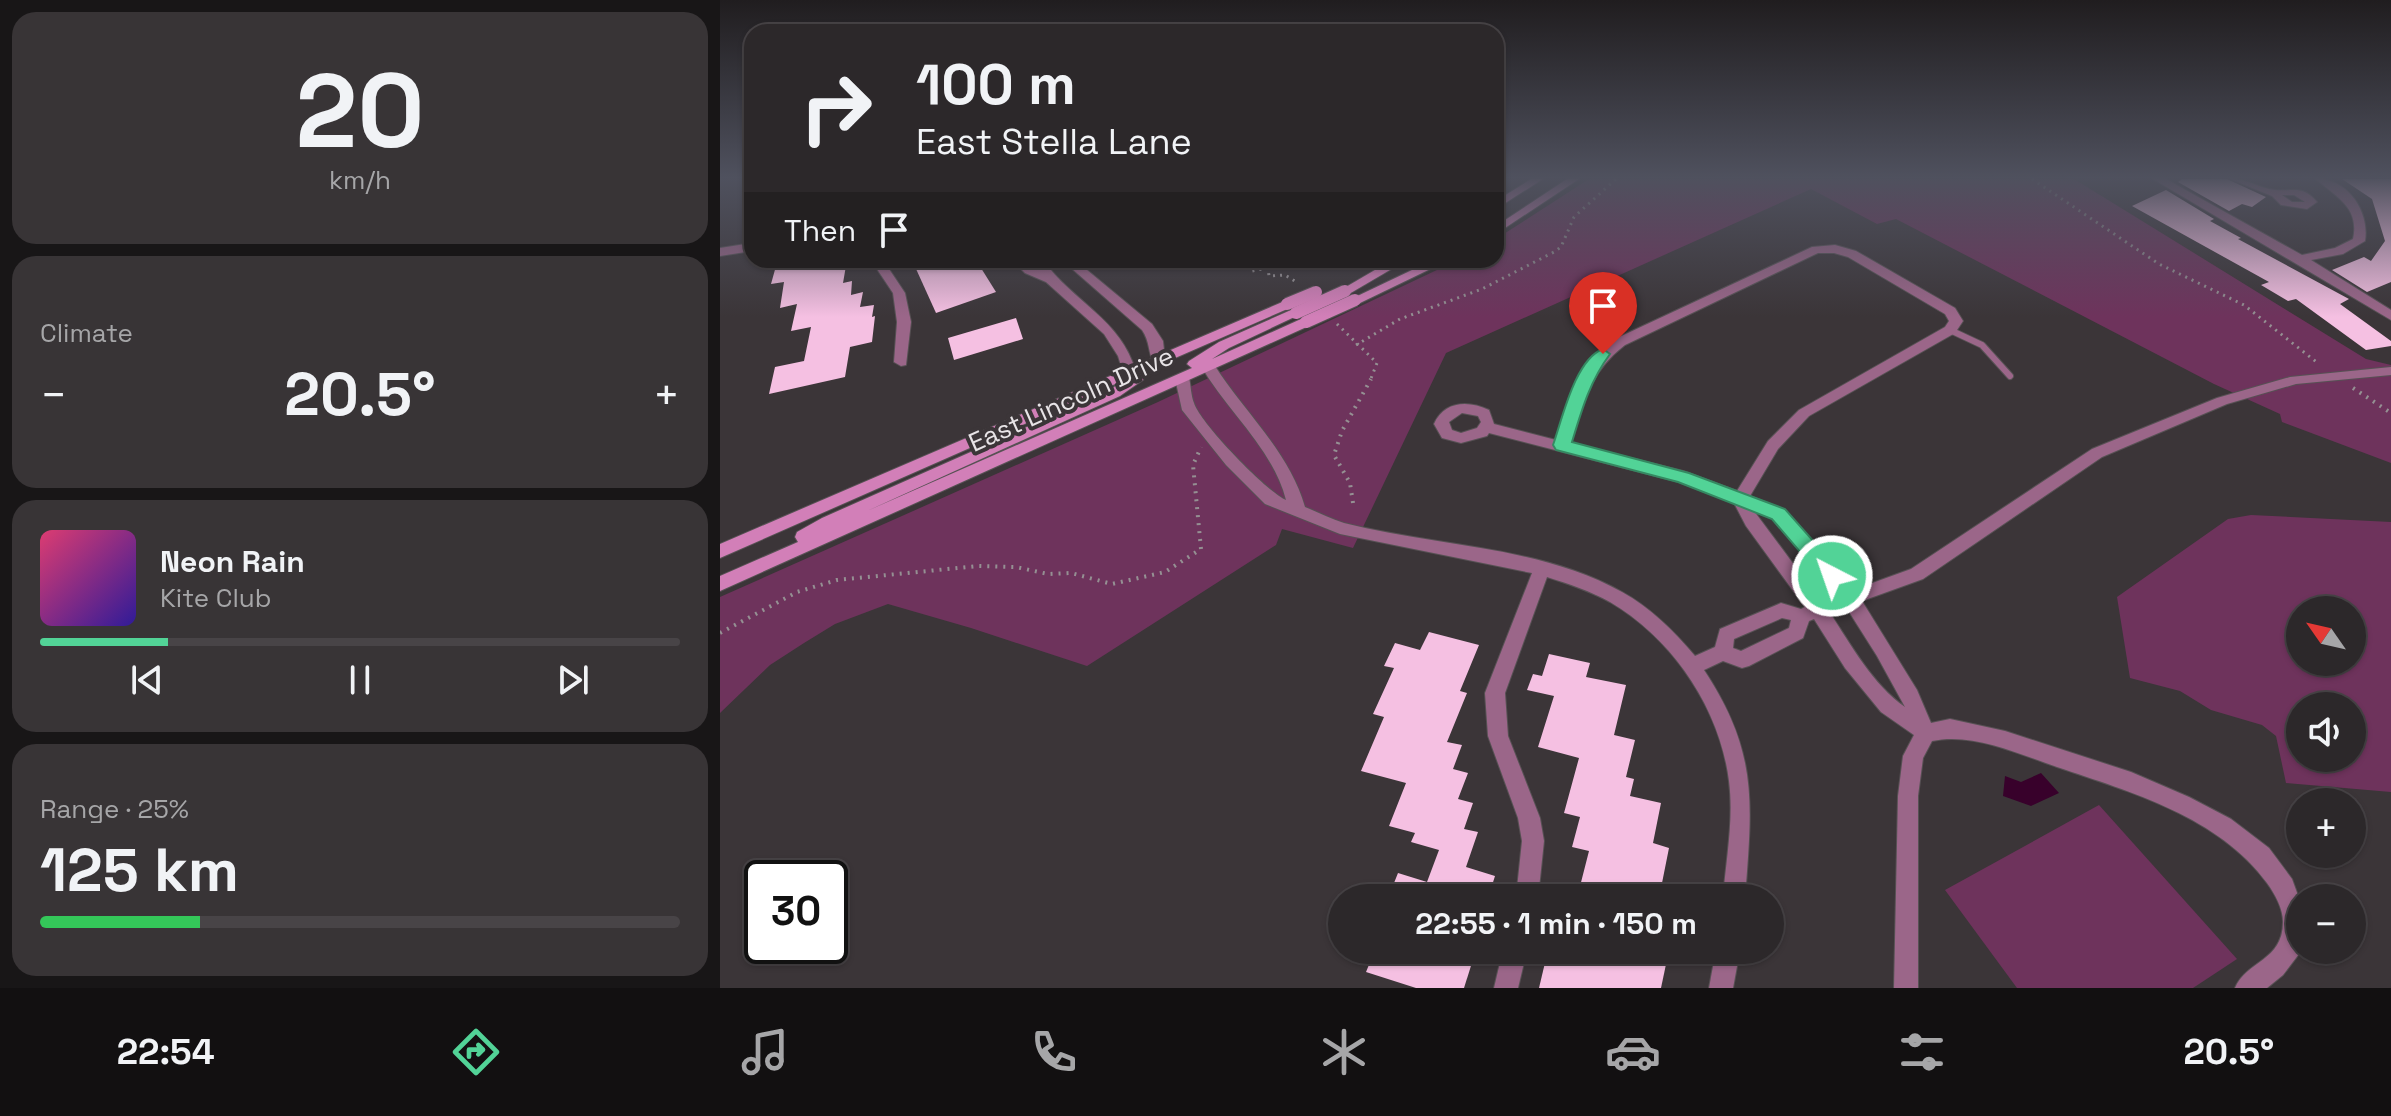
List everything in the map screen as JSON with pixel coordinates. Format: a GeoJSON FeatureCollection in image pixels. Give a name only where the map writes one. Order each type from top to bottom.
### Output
{"type":"FeatureCollection","features":[{"type":"Feature","properties":{"kind":"main road","name":"East Lincoln Drive"},"geometry":{"type":"LineString","coordinates":[[720,551],[1158,359],[1297,313],[1345,291],[1378,268]]}},
{"type":"Feature","properties":{"kind":"main road"},"geometry":{"type":"LineString","coordinates":[[1345,291],[1387,268]]}},
{"type":"Feature","properties":{"kind":"main road","name":"East Lincoln Drive"},"geometry":{"type":"LineString","coordinates":[[724,582],[1208,366],[1297,313],[1345,291],[1418,268]]}},
{"type":"Feature","properties":{"kind":"main road"},"geometry":{"type":"LineString","coordinates":[[1182,378],[1194,364],[1224,345],[1297,313]]}},
{"type":"Feature","properties":{"kind":"main road"},"geometry":{"type":"LineString","coordinates":[[724,582],[828,522],[1115,393],[1158,359]]}},
{"type":"Feature","properties":{"kind":"street"},"geometry":{"type":"LineString","coordinates":[[2240,225],[2391,316]]}},
{"type":"Feature","properties":{"kind":"street"},"geometry":{"type":"LineString","coordinates":[[2300,259],[2339,251],[2359,241],[2362,225]]}},
{"type":"Feature","properties":{"kind":"street"},"geometry":{"type":"LineString","coordinates":[[720,252],[744,248]]}},
{"type":"Feature","properties":{"kind":"street"},"geometry":{"type":"LineString","coordinates":[[1562,445],[1579,390],[1592,366],[1603,354],[1620,342],[1816,250],[1835,249],[1852,254],[1950,311],[1953,326],[1804,413],[1773,445],[1740,499]]}},
{"type":"Feature","properties":{"kind":"street"},"geometry":{"type":"LineString","coordinates":[[882,268],[899,293],[904,322],[901,362]]}},
{"type":"Feature","properties":{"kind":"street"},"geometry":{"type":"LineString","coordinates":[[1027,268],[1049,279]]}},
{"type":"Feature","properties":{"kind":"street"},"geometry":{"type":"LineString","coordinates":[[1041,268],[1049,279],[1117,338],[1126,354],[1129,372]]}},
{"type":"Feature","properties":{"kind":"street"},"geometry":{"type":"LineString","coordinates":[[1081,268],[1147,327],[1156,341],[1158,359]]}},
{"type":"Feature","properties":{"kind":"street"},"geometry":{"type":"LineString","coordinates":[[1208,366],[1218,387],[1262,441],[1293,488],[1297,509]]}},
{"type":"Feature","properties":{"kind":"street"},"geometry":{"type":"LineString","coordinates":[[1723,652],[1726,634],[1781,610],[1809,612],[1917,574],[2110,447],[2222,401],[2295,380],[2391,371]]}},
{"type":"Feature","properties":{"kind":"street"},"geometry":{"type":"LineString","coordinates":[[1182,378],[1187,407],[1271,500],[1340,528],[1542,568],[1596,587],[1627,603],[1681,649],[1729,735],[1741,809],[1735,884]]}},
{"type":"Feature","properties":{"kind":"street"},"geometry":{"type":"LineString","coordinates":[[1486,427],[1683,477],[1779,514],[1849,597],[1897,673],[1926,733]]}},
{"type":"Feature","properties":{"kind":"street"},"geometry":{"type":"LineString","coordinates":[[1740,499],[1809,612],[1888,706],[1926,733],[1950,728],[2005,740],[2131,782],[2223,826],[2261,856],[2284,887],[2295,919],[2293,944],[2275,967],[2247,988]]}},
{"type":"Feature","properties":{"kind":"street"},"geometry":{"type":"LineString","coordinates":[[1528,884],[1533,841],[1529,818],[1498,736],[1495,693],[1542,568]]}},
{"type":"Feature","properties":{"kind":"street"},"geometry":{"type":"LineString","coordinates":[[1693,666],[1723,652],[1742,660],[1771,647],[1797,633],[1809,612]]}},
{"type":"Feature","properties":{"kind":"street"},"geometry":{"type":"LineString","coordinates":[[1906,988],[1908,796],[1913,756],[1926,733]]}},
{"type":"Feature","properties":{"kind":"street"},"geometry":{"type":"LineString","coordinates":[[1506,988],[1512,964]]}},
{"type":"Feature","properties":{"kind":"street"},"geometry":{"type":"LineString","coordinates":[[1721,988],[1725,964]]}},
{"type":"Feature","properties":{"kind":"lane"},"geometry":{"type":"LineString","coordinates":[[1953,326],[1982,345],[2010,376]]}},
{"type":"Feature","properties":{"kind":"path"},"geometry":{"type":"LineString","coordinates":[[1353,503],[1350,483],[1334,455],[1352,411],[1370,386],[1377,363],[1356,346],[1380,331],[1438,304],[1483,288],[1554,252],[1561,247],[1569,225]]}},
{"type":"Feature","properties":{"kind":"path"},"geometry":{"type":"LineString","coordinates":[[2101,225],[2159,264],[2244,305],[2324,368]]}},
{"type":"Feature","properties":{"kind":"path"},"geometry":{"type":"LineString","coordinates":[[2352,388],[2391,413]]}},
{"type":"Feature","properties":{"kind":"path"},"geometry":{"type":"LineString","coordinates":[[720,633],[797,592],[837,580],[978,566],[1016,567],[1048,574],[1071,573],[1112,584],[1165,572],[1201,549],[1193,465],[1196,454],[1210,436]]}},
{"type":"Feature","properties":{"kind":"shaded area"},"geometry":{"type":"Polygon","coordinates":[[[1518,225],[1731,225],[1446,353],[1353,548],[1282,529],[1276,545],[1087,666],[888,604],[835,624],[770,665],[720,713],[720,597],[1158,402],[1441,268],[1504,268],[1504,234],[1518,225]]]}},
{"type":"Feature","properties":{"kind":"shaded area"},"geometry":{"type":"Polygon","coordinates":[[[1908,225],[2149,225],[2366,359],[2391,365],[2391,463],[2282,422],[2280,414],[2214,384],[1908,225]]]}},
{"type":"Feature","properties":{"kind":"shaded area"},"geometry":{"type":"Polygon","coordinates":[[[2251,515],[2391,522],[2391,792],[2286,783],[2276,736],[2262,725],[2211,710],[2180,691],[2130,678],[2117,597],[2228,519],[2251,515]]]}},
{"type":"Feature","properties":{"kind":"shaded area"},"geometry":{"type":"Polygon","coordinates":[[[2041,773],[2059,793],[2031,806],[2003,796],[2005,776],[2021,782],[2041,773]]]}},
{"type":"Feature","properties":{"kind":"shaded area"},"geometry":{"type":"Polygon","coordinates":[[[2099,805],[2237,959],[2193,988],[2017,988],[1945,890],[2099,805]]]}},
{"type":"Feature","properties":{"kind":"building"},"geometry":{"type":"Polygon","coordinates":[[[2166,225],[2217,225],[2349,299],[2340,304],[2391,341],[2391,346],[2366,350],[2296,299],[2288,301],[2261,285],[2269,282],[2166,225]]]}},
{"type":"Feature","properties":{"kind":"building"},"geometry":{"type":"Polygon","coordinates":[[[2380,225],[2391,225],[2391,282],[2367,292],[2332,270],[2364,257],[2371,261],[2385,241],[2380,225]]]}},
{"type":"Feature","properties":{"kind":"building"},"geometry":{"type":"Polygon","coordinates":[[[775,268],[846,268],[843,283],[852,281],[851,295],[863,292],[860,307],[874,305],[872,317],[875,316],[872,342],[850,347],[845,377],[769,394],[775,367],[804,361],[811,327],[791,331],[797,304],[780,308],[784,282],[771,284],[775,268]]]}},
{"type":"Feature","properties":{"kind":"building"},"geometry":{"type":"Polygon","coordinates":[[[916,268],[981,268],[996,292],[936,313],[916,268]]]}},
{"type":"Feature","properties":{"kind":"building"},"geometry":{"type":"Polygon","coordinates":[[[1016,318],[1023,339],[954,360],[948,338],[1016,318]]]}},
{"type":"Feature","properties":{"kind":"building"},"geometry":{"type":"Polygon","coordinates":[[[1429,632],[1479,645],[1460,691],[1467,693],[1447,742],[1462,745],[1453,769],[1468,773],[1458,799],[1473,803],[1464,829],[1478,832],[1466,867],[1495,876],[1492,884],[1394,884],[1398,873],[1427,882],[1439,850],[1411,842],[1415,833],[1389,826],[1406,783],[1361,771],[1384,717],[1373,714],[1394,668],[1384,666],[1395,643],[1420,650],[1429,632]]]}},
{"type":"Feature","properties":{"kind":"building"},"geometry":{"type":"Polygon","coordinates":[[[1549,654],[1590,663],[1586,677],[1626,685],[1614,735],[1635,740],[1626,777],[1634,779],[1630,796],[1661,803],[1653,843],[1669,848],[1662,884],[1581,884],[1589,851],[1572,847],[1580,817],[1564,813],[1579,758],[1538,747],[1554,696],[1527,690],[1533,674],[1542,676],[1549,654]]]}},
{"type":"Feature","properties":{"kind":"building"},"geometry":{"type":"Polygon","coordinates":[[[1369,964],[1472,964],[1464,988],[1416,988],[1366,972],[1369,964]]]}},
{"type":"Feature","properties":{"kind":"building"},"geometry":{"type":"Polygon","coordinates":[[[1545,964],[1666,964],[1661,988],[1539,988],[1545,964]]]}},
{"type":"Feature","properties":{"kind":"route"},"geometry":{"type":"LineString","coordinates":[[1603,354],[1592,366],[1579,390],[1562,445],[1683,477],[1779,514],[1832,576]]}}]}
